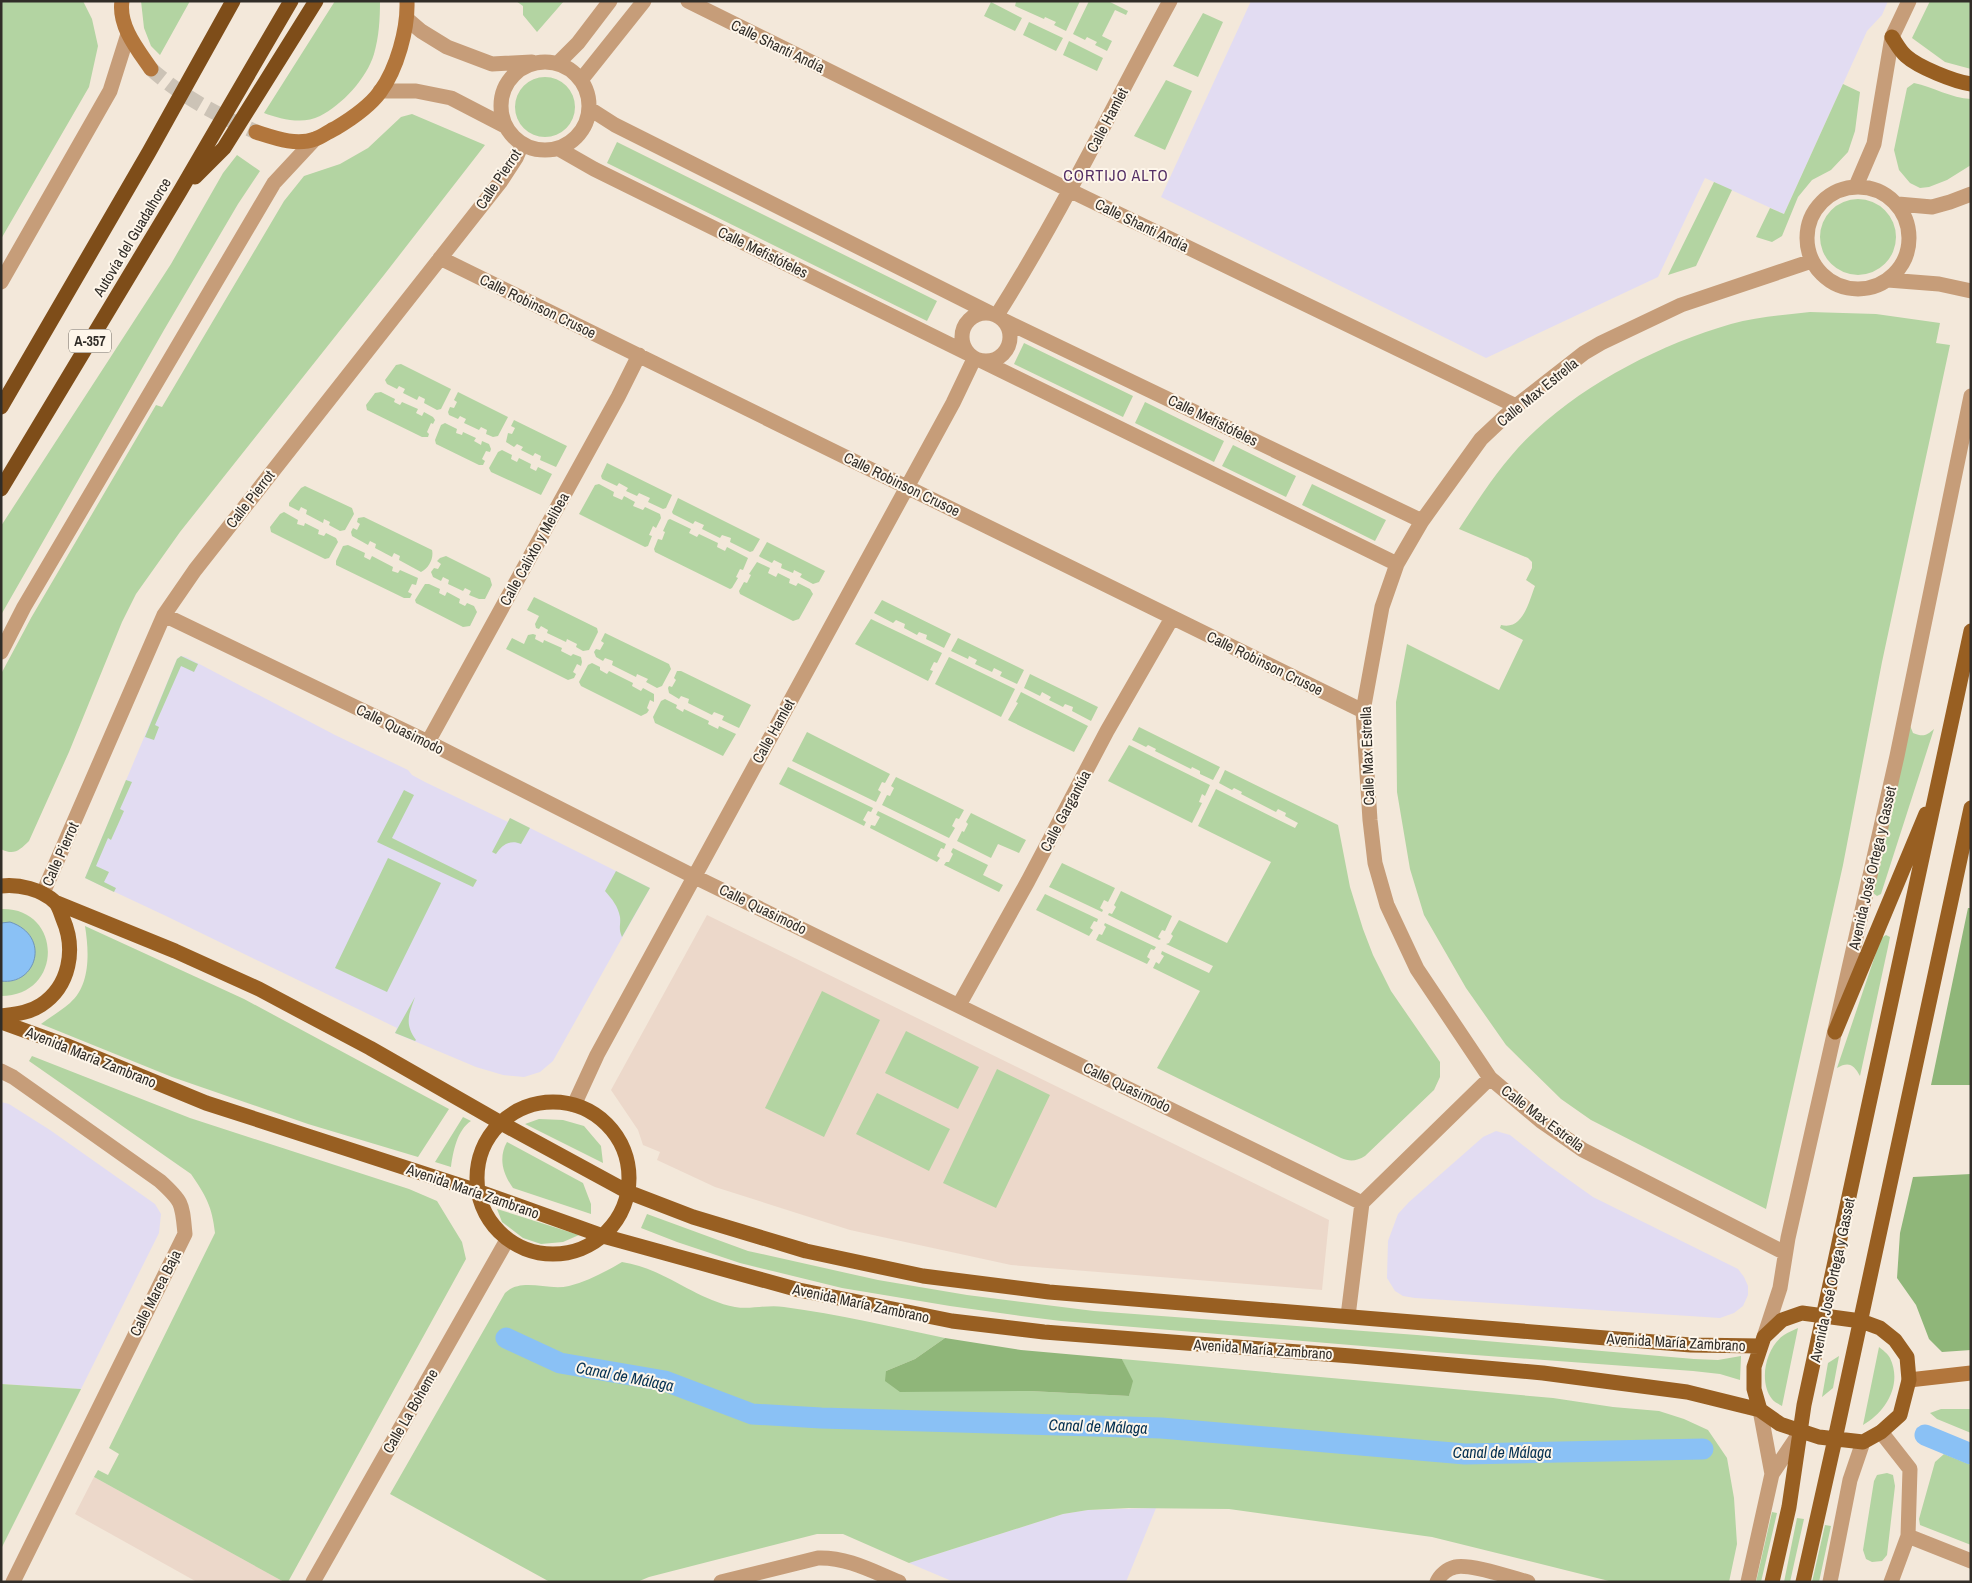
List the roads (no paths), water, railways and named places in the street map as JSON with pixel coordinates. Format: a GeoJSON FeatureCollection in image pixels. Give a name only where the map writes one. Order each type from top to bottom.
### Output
{"type":"FeatureCollection","features":[{"type":"Feature","properties":{"kind":"highway","name":"Autovía del Guadalhorce"},"geometry":{"type":"LineString","coordinates":[[1,406],[233,1]]}},
{"type":"Feature","properties":{"kind":"highway","name":"Autovía del Guadalhorce"},"geometry":{"type":"LineString","coordinates":[[1,489],[179,193],[291,1]]}},
{"type":"Feature","properties":{"kind":"highway"},"geometry":{"type":"LineString","coordinates":[[179,193],[224,148],[316,1]]}},
{"type":"Feature","properties":{"kind":"main road"},"geometry":{"type":"LineString","coordinates":[[1892,37],[1906,56],[1930,70],[1971,84]]}},
{"type":"Feature","properties":{"kind":"main road","name":"Avenida José Ortega y Gasset"},"geometry":{"type":"LineString","coordinates":[[1772,1582],[1789,1507],[1804,1404],[1971,631]]}},
{"type":"Feature","properties":{"kind":"main road"},"geometry":{"type":"LineString","coordinates":[[1835,1032],[1940,778]]}},
{"type":"Feature","properties":{"kind":"main road"},"geometry":{"type":"LineString","coordinates":[[1803,1582],[1836,1440],[1971,808]]}},
{"type":"Feature","properties":{"kind":"main road"},"geometry":{"type":"LineString","coordinates":[[5,883],[43,893]]}},
{"type":"Feature","properties":{"kind":"main road","name":"Avenida María Zambrano"},"geometry":{"type":"LineString","coordinates":[[43,893],[57,903],[175,951],[259,989],[370,1048],[628,1192],[693,1216],[806,1251],[923,1276],[1050,1292],[1691,1345],[1762,1341]]}},
{"type":"Feature","properties":{"kind":"main road"},"geometry":{"type":"LineString","coordinates":[[1,1016],[23,1014],[42,1004],[58,989],[68,969],[71,948],[66,926],[57,903]]}},
{"type":"Feature","properties":{"kind":"main road","name":"Avenida María Zambrano"},"geometry":{"type":"LineString","coordinates":[[1,1022],[65,1045],[206,1103],[477,1191],[603,1236],[799,1290],[952,1321],[1044,1332],[1543,1373],[1687,1392],[1760,1410]]}},
{"type":"Feature","properties":{"kind":"main road"},"geometry":{"type":"LineString","coordinates":[[548,1102],[574,1105],[595,1114],[615,1135],[623,1148],[629,1170],[628,1192],[619,1216],[603,1236],[585,1248],[566,1254],[546,1254],[525,1250],[507,1240],[493,1226],[483,1210],[477,1191],[476,1173],[480,1154],[489,1137],[501,1122],[523,1108],[548,1102]]}},
{"type":"Feature","properties":{"kind":"main road"},"geometry":{"type":"LineString","coordinates":[[1802,1313],[1861,1321],[1880,1328],[1895,1340],[1906,1357],[1909,1380],[1900,1415],[1881,1432],[1863,1442],[1836,1440],[1820,1437],[1780,1424],[1760,1410],[1754,1389],[1754,1367],[1762,1341],[1782,1320],[1802,1313]]}},
{"type":"Feature","properties":{"kind":"street"},"geometry":{"type":"LineString","coordinates":[[1,652],[24,607],[274,183],[315,139],[346,122],[368,104],[380,91],[396,60],[407,19],[406,1]]}},
{"type":"Feature","properties":{"kind":"street"},"geometry":{"type":"LineString","coordinates":[[558,64],[578,43],[610,1]]}},
{"type":"Feature","properties":{"kind":"street"},"geometry":{"type":"LineString","coordinates":[[581,80],[644,1]]}},
{"type":"Feature","properties":{"kind":"street","name":"Calle Shanti Andía"},"geometry":{"type":"LineString","coordinates":[[688,1],[1070,190],[1516,406]]}},
{"type":"Feature","properties":{"kind":"street","name":"Calle Hamlet"},"geometry":{"type":"LineString","coordinates":[[997,316],[1024,273],[1070,190],[1170,1]]}},
{"type":"Feature","properties":{"kind":"street"},"geometry":{"type":"LineString","coordinates":[[1856,186],[1874,144],[1892,37],[1908,1]]}},
{"type":"Feature","properties":{"kind":"street"},"geometry":{"type":"LineString","coordinates":[[119,3],[128,34],[151,69]]}},
{"type":"Feature","properties":{"kind":"street"},"geometry":{"type":"LineString","coordinates":[[407,19],[447,48],[492,64],[541,62],[558,64],[571,70],[581,80],[588,94],[590,109],[585,126],[574,140],[559,149],[540,150],[522,144],[512,136],[505,126],[501,112],[502,98],[507,84],[516,74],[528,66],[541,62]]}},
{"type":"Feature","properties":{"kind":"street"},"geometry":{"type":"LineString","coordinates":[[1,282],[110,91],[128,34]]}},
{"type":"Feature","properties":{"kind":"street"},"geometry":{"type":"LineString","coordinates":[[380,91],[416,91],[451,98],[505,126]]}},
{"type":"Feature","properties":{"kind":"street","name":"Calle Mefistófeles"},"geometry":{"type":"LineString","coordinates":[[590,109],[615,125],[997,316],[1422,520]]}},
{"type":"Feature","properties":{"kind":"street"},"geometry":{"type":"LineString","coordinates":[[256,132],[289,142],[315,139]]}},
{"type":"Feature","properties":{"kind":"street","name":"Calle Pierrot"},"geometry":{"type":"LineString","coordinates":[[43,893],[164,615],[195,570],[501,181],[516,158],[522,144]]}},
{"type":"Feature","properties":{"kind":"street","name":"Calle Mefistófeles"},"geometry":{"type":"LineString","coordinates":[[559,149],[594,169],[974,358],[1397,564]]}},
{"type":"Feature","properties":{"kind":"street"},"geometry":{"type":"LineString","coordinates":[[1856,186],[1879,190],[1898,204],[1907,218],[1910,234],[1908,251],[1901,267],[1888,280],[1876,286],[1863,289],[1850,289],[1837,285],[1826,278],[1809,256],[1806,241],[1808,224],[1815,210],[1826,197],[1840,189],[1856,186]]}},
{"type":"Feature","properties":{"kind":"street"},"geometry":{"type":"LineString","coordinates":[[1898,204],[1932,207],[1971,194]]}},
{"type":"Feature","properties":{"kind":"street","name":"Calle Robinson Crusoe"},"geometry":{"type":"LineString","coordinates":[[440,258],[1363,711]]}},
{"type":"Feature","properties":{"kind":"street","name":"Calle Max Estrella"},"geometry":{"type":"LineString","coordinates":[[1785,1253],[1583,1150],[1541,1121],[1490,1078],[1418,969],[1387,905],[1375,863],[1370,820],[1363,711],[1382,607],[1397,564],[1422,520],[1481,439],[1516,406],[1584,353],[1615,336],[1690,301],[1812,261]]}},
{"type":"Feature","properties":{"kind":"street"},"geometry":{"type":"LineString","coordinates":[[1888,280],[1931,283],[1971,291]]}},
{"type":"Feature","properties":{"kind":"street"},"geometry":{"type":"LineString","coordinates":[[980,314],[997,316],[1010,336],[1010,344],[999,358],[990,361],[974,358],[963,345],[962,335],[965,325],[971,318],[980,314]]}},
{"type":"Feature","properties":{"kind":"street","name":"Calle Calixto y Melibea"},"geometry":{"type":"LineString","coordinates":[[428,742],[618,397],[639,355]]}},
{"type":"Feature","properties":{"kind":"street","name":"Calle Hamlet"},"geometry":{"type":"LineString","coordinates":[[574,1105],[597,1055],[953,403],[974,358]]}},
{"type":"Feature","properties":{"kind":"street","name":"Avenida José Ortega y Gasset"},"geometry":{"type":"LineString","coordinates":[[1762,1341],[1780,1288],[1785,1253],[1897,756],[1971,396]]}},
{"type":"Feature","properties":{"kind":"street","name":"Calle Quasimodo"},"geometry":{"type":"LineString","coordinates":[[164,615],[428,742],[694,876],[1362,1203]]}},
{"type":"Feature","properties":{"kind":"street","name":"Calle Gargantúa"},"geometry":{"type":"LineString","coordinates":[[959,1005],[1025,886],[1107,731],[1172,618]]}},
{"type":"Feature","properties":{"kind":"street","name":"Calle Marea Baja"},"geometry":{"type":"LineString","coordinates":[[1,1071],[13,1077],[160,1181],[178,1198],[183,1212],[185,1234],[13,1582]]}},
{"type":"Feature","properties":{"kind":"street"},"geometry":{"type":"LineString","coordinates":[[1348,1316],[1362,1203],[1490,1078]]}},
{"type":"Feature","properties":{"kind":"street","name":"Calle La Boheme"},"geometry":{"type":"LineString","coordinates":[[313,1582],[507,1240]]}},
{"type":"Feature","properties":{"kind":"street"},"geometry":{"type":"LineString","coordinates":[[1909,1380],[1971,1373]]}},
{"type":"Feature","properties":{"kind":"street","name":"Avenida José Ortega y Gasset"},"geometry":{"type":"LineString","coordinates":[[1760,1410],[1772,1474]]}},
{"type":"Feature","properties":{"kind":"street","name":"Avenida José Ortega y Gasset"},"geometry":{"type":"LineString","coordinates":[[1748,1582],[1772,1474],[1801,1431]]}},
{"type":"Feature","properties":{"kind":"street"},"geometry":{"type":"LineString","coordinates":[[1881,1432],[1910,1469],[1908,1536],[1891,1582]]}},
{"type":"Feature","properties":{"kind":"street"},"geometry":{"type":"LineString","coordinates":[[1830,1582],[1850,1480],[1863,1442]]}},
{"type":"Feature","properties":{"kind":"street"},"geometry":{"type":"LineString","coordinates":[[1908,1536],[1971,1561]]}},
{"type":"Feature","properties":{"kind":"street"},"geometry":{"type":"LineString","coordinates":[[721,1582],[818,1558],[832,1557],[850,1561],[899,1582]]}},
{"type":"Feature","properties":{"kind":"street"},"geometry":{"type":"LineString","coordinates":[[1437,1582],[1440,1575],[1455,1567],[1470,1568],[1528,1582]]}},
{"type":"Feature","properties":{"kind":"water"},"geometry":{"type":"Polygon","coordinates":[[[10,922],[23,929],[31,938],[35,948],[34,959],[30,968],[23,976],[13,980],[1,981],[1,923],[10,922]]]}},
{"type":"Feature","properties":{"kind":"waterway","name":"Canal de Málaga"},"geometry":{"type":"LineString","coordinates":[[506,1338],[560,1363],[665,1381],[752,1414],[821,1418],[1161,1428],[1465,1454],[1703,1449]]}},
{"type":"Feature","properties":{"kind":"waterway","name":"Canal de Málaga"},"geometry":{"type":"LineString","coordinates":[[1925,1435],[1971,1454]]}},
{"type":"Feature","properties":{"kind":"tunnel"},"geometry":{"type":"LineString","coordinates":[[151,69],[201,105],[256,132]]}},
{"type":"Feature","properties":{"kind":"district","name":"CORTIJO ALTO"},"geometry":{"type":"Point","coordinates":[1116,175]}}]}
